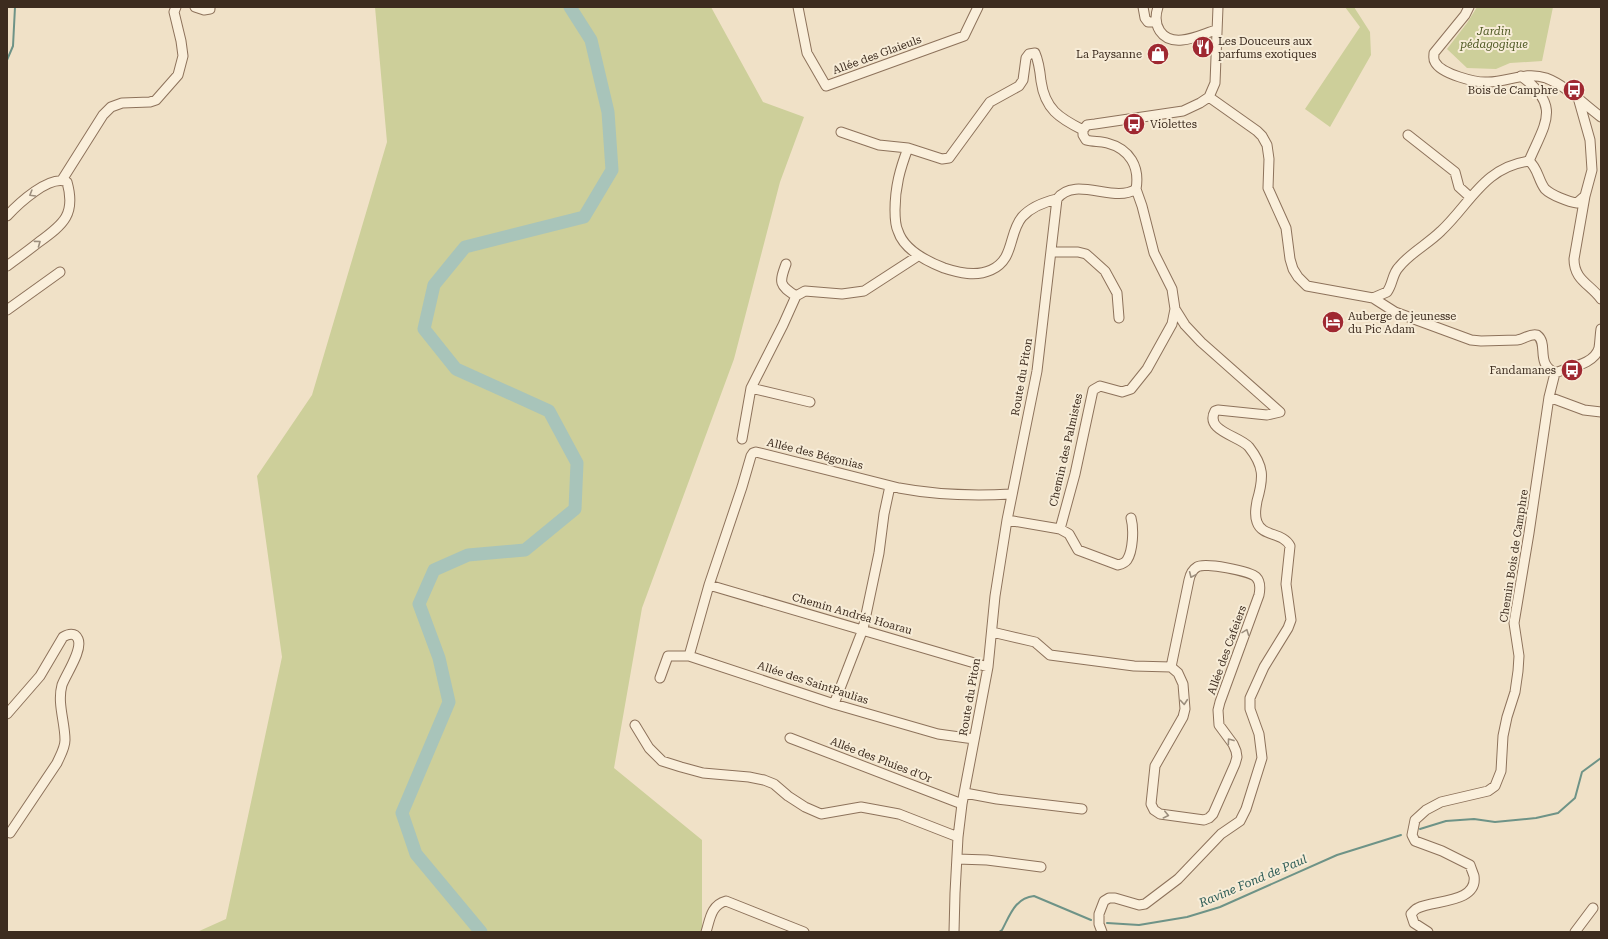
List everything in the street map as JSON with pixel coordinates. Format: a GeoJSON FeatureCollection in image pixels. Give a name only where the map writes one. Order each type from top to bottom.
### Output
{"type":"FeatureCollection","features":[{"type":"Feature","properties":{"kind":"street"},"geometry":{"type":"LineString","coordinates":[[62,180],[103,115],[111,107],[122,103],[150,102],[156,100],[178,75],[183,56],[174,12],[176,7]]}},
{"type":"Feature","properties":{"kind":"street"},"geometry":{"type":"LineString","coordinates":[[195,7],[204,10],[210,9],[210,7]]}},
{"type":"Feature","properties":{"kind":"street","name":"Allée des Glaieuls"},"geometry":{"type":"LineString","coordinates":[[798,7],[807,53],[826,86],[964,36],[978,7]]}},
{"type":"Feature","properties":{"kind":"street"},"geometry":{"type":"LineString","coordinates":[[1143,7],[1145,18],[1148,22],[1156,22]]}},
{"type":"Feature","properties":{"kind":"street"},"geometry":{"type":"LineString","coordinates":[[1158,7],[1156,22],[1158,30],[1161,34],[1172,39],[1182,40],[1216,30]]}},
{"type":"Feature","properties":{"kind":"street"},"geometry":{"type":"LineString","coordinates":[[908,148],[898,177],[896,191],[896,216],[898,231],[907,246],[918,256],[959,273],[977,274],[990,271],[1001,265],[1006,258],[1022,217],[1043,203],[1057,199],[1064,192],[1076,189],[1120,193],[1136,189],[1137,174],[1133,163],[1127,154],[1117,146],[1106,142],[1093,142],[1086,140],[1083,136],[1083,130],[1087,125],[1183,111],[1209,97],[1215,83],[1218,7]]}},
{"type":"Feature","properties":{"kind":"street"},"geometry":{"type":"LineString","coordinates":[[1469,7],[1466,15],[1434,53],[1435,64],[1454,76],[1488,82],[1521,76],[1547,78],[1566,89],[1579,101],[1601,117]]}},
{"type":"Feature","properties":{"kind":"street"},"geometry":{"type":"LineString","coordinates":[[842,132],[879,145],[908,148],[942,160],[949,158],[990,102],[1019,86],[1023,80],[1026,58],[1029,54],[1035,54],[1038,59],[1043,94],[1051,109],[1071,124],[1083,130]]}},
{"type":"Feature","properties":{"kind":"street"},"geometry":{"type":"LineString","coordinates":[[1521,76],[1537,90],[1545,102],[1547,110],[1546,121],[1529,161]]}},
{"type":"Feature","properties":{"kind":"street"},"geometry":{"type":"LineString","coordinates":[[1209,97],[1257,131],[1267,145],[1269,159],[1268,188],[1286,228],[1290,259],[1293,269],[1298,277],[1307,286],[1373,298],[1395,312],[1471,340],[1517,340],[1526,338],[1532,334],[1538,335],[1542,340],[1544,362],[1550,370],[1555,373],[1586,362],[1594,356],[1599,347],[1601,329]]}},
{"type":"Feature","properties":{"kind":"street"},"geometry":{"type":"LineString","coordinates":[[1579,101],[1590,140],[1592,170],[1585,196],[1574,258],[1574,266],[1580,278],[1601,299]]}},
{"type":"Feature","properties":{"kind":"street"},"geometry":{"type":"LineString","coordinates":[[1408,135],[1455,172],[1459,187],[1470,197]]}},
{"type":"Feature","properties":{"kind":"street"},"geometry":{"type":"LineString","coordinates":[[1373,298],[1387,292],[1398,268],[1445,227],[1490,176],[1505,167],[1516,163],[1529,161],[1534,165],[1545,189],[1566,201],[1577,203],[1585,196]]}},
{"type":"Feature","properties":{"kind":"street"},"geometry":{"type":"LineString","coordinates":[[7,216],[30,194],[57,180],[67,182],[71,195],[68,214],[63,224],[7,266]]}},
{"type":"Feature","properties":{"kind":"street","name":"Chemin des Palmistes"},"geometry":{"type":"LineString","coordinates":[[1060,529],[1075,474],[1093,390],[1100,386],[1122,392],[1131,389],[1147,369],[1172,324],[1175,309],[1172,289],[1154,253],[1136,189]]}},
{"type":"Feature","properties":{"kind":"street","name":"Route du Piton"},"geometry":{"type":"LineString","coordinates":[[954,932],[958,837],[962,804],[988,667],[995,596],[1007,520],[1037,372],[1057,199]]}},
{"type":"Feature","properties":{"kind":"street"},"geometry":{"type":"LineString","coordinates":[[1051,252],[1078,252],[1086,254],[1105,271],[1117,293],[1119,318]]}},
{"type":"Feature","properties":{"kind":"street"},"geometry":{"type":"LineString","coordinates":[[742,439],[751,388],[796,296],[805,291],[842,294],[864,291],[918,256]]}},
{"type":"Feature","properties":{"kind":"street"},"geometry":{"type":"LineString","coordinates":[[786,264],[781,283],[784,288],[796,296]]}},
{"type":"Feature","properties":{"kind":"street"},"geometry":{"type":"LineString","coordinates":[[7,310],[60,272]]}},
{"type":"Feature","properties":{"kind":"street","name":"Chemin des Palmistes"},"geometry":{"type":"LineString","coordinates":[[1102,932],[1099,924],[1099,914],[1104,901],[1109,898],[1115,898],[1139,905],[1145,904],[1178,879],[1222,834],[1238,823],[1246,809],[1262,758],[1259,734],[1250,709],[1250,698],[1264,666],[1290,624],[1290,611],[1286,584],[1290,546],[1286,540],[1266,532],[1258,524],[1255,517],[1255,509],[1262,485],[1260,464],[1247,444],[1216,427],[1213,414],[1218,410],[1267,415],[1273,415],[1280,412],[1201,342],[1185,326],[1175,309]]}},
{"type":"Feature","properties":{"kind":"street","name":"Chemin Bois de Camphre"},"geometry":{"type":"LineString","coordinates":[[1428,932],[1414,923],[1411,914],[1417,908],[1462,896],[1471,892],[1474,876],[1470,865],[1415,840],[1412,836],[1412,828],[1415,820],[1426,810],[1441,802],[1488,791],[1495,786],[1501,771],[1503,736],[1515,692],[1518,671],[1518,656],[1514,623],[1549,397],[1555,373]]}},
{"type":"Feature","properties":{"kind":"street"},"geometry":{"type":"LineString","coordinates":[[751,388],[810,402]]}},
{"type":"Feature","properties":{"kind":"street"},"geometry":{"type":"LineString","coordinates":[[1549,397],[1584,410],[1601,412]]}},
{"type":"Feature","properties":{"kind":"street","name":"Allée des Bégonias"},"geometry":{"type":"LineString","coordinates":[[689,656],[708,584],[753,453],[756,452],[890,486],[929,493],[978,496],[1012,494]]}},
{"type":"Feature","properties":{"kind":"street"},"geometry":{"type":"LineString","coordinates":[[834,704],[863,629],[879,552],[884,514],[890,486]]}},
{"type":"Feature","properties":{"kind":"street"},"geometry":{"type":"LineString","coordinates":[[1007,520],[1060,529],[1069,534],[1078,550],[1118,564],[1125,562],[1127,559],[1132,534],[1131,518]]}},
{"type":"Feature","properties":{"kind":"street","name":"Allée des Cafeiers"},"geometry":{"type":"LineString","coordinates":[[1206,565],[1246,572],[1256,576],[1258,580],[1259,595],[1218,710],[1219,725],[1236,751],[1235,764],[1213,814],[1204,820],[1160,814],[1154,810],[1151,804],[1155,766],[1184,713],[1183,684],[1178,673],[1171,667],[1189,580],[1197,566],[1206,565]]}},
{"type":"Feature","properties":{"kind":"street","name":"Chemin Andréa Hoarau"},"geometry":{"type":"LineString","coordinates":[[708,584],[988,667]]}},
{"type":"Feature","properties":{"kind":"street"},"geometry":{"type":"LineString","coordinates":[[992,632],[1035,642],[1050,654],[1054,655],[1134,666],[1171,667]]}},
{"type":"Feature","properties":{"kind":"street"},"geometry":{"type":"LineString","coordinates":[[7,714],[40,676],[63,637],[68,634],[77,637],[79,641],[79,648],[62,685],[61,699],[65,741],[62,751],[57,763],[10,833]]}},
{"type":"Feature","properties":{"kind":"street","name":"Allée des SaintPaulias"},"geometry":{"type":"LineString","coordinates":[[660,678],[668,656],[689,656],[834,704],[938,734],[974,739]]}},
{"type":"Feature","properties":{"kind":"street"},"geometry":{"type":"LineString","coordinates":[[635,725],[649,748],[662,761],[703,773],[749,777],[764,780],[774,784],[788,796],[805,807],[821,814],[860,807],[899,814],[958,837]]}},
{"type":"Feature","properties":{"kind":"street","name":"Allée des Pluies d'Or"},"geometry":{"type":"LineString","coordinates":[[790,738],[962,804]]}},
{"type":"Feature","properties":{"kind":"street"},"geometry":{"type":"LineString","coordinates":[[965,793],[997,799],[1082,809]]}},
{"type":"Feature","properties":{"kind":"street"},"geometry":{"type":"LineString","coordinates":[[957,859],[987,860],[1041,867]]}},
{"type":"Feature","properties":{"kind":"street"},"geometry":{"type":"LineString","coordinates":[[706,932],[713,908],[719,903],[726,901],[804,932]]}},
{"type":"Feature","properties":{"kind":"street"},"geometry":{"type":"LineString","coordinates":[[1575,932],[1593,908]]}},
{"type":"Feature","properties":{"kind":"green space"},"geometry":{"type":"Polygon","coordinates":[[[375,7],[711,7],[763,102],[804,117],[780,182],[734,359],[642,608],[614,768],[702,840],[702,932],[197,932],[226,919],[282,657],[257,476],[312,395],[387,142],[375,7]]]}},
{"type":"Feature","properties":{"kind":"green space"},"geometry":{"type":"Polygon","coordinates":[[[1345,7],[1354,7],[1370,32],[1371,55],[1330,127],[1305,109],[1360,27],[1345,7]]]}},
{"type":"Feature","properties":{"kind":"green space","name":"Jardin pédagogique"},"geometry":{"type":"Polygon","coordinates":[[[1477,7],[1553,7],[1542,61],[1510,63],[1496,69],[1467,68],[1447,49],[1477,7]]]}},
{"type":"Feature","properties":{"kind":"waterway"},"geometry":{"type":"LineString","coordinates":[[7,60],[13,46],[15,7]]}},
{"type":"Feature","properties":{"kind":"waterway"},"geometry":{"type":"LineString","coordinates":[[481,932],[416,854],[402,813],[449,702],[439,658],[419,604],[434,570],[468,555],[525,550],[575,509],[577,463],[549,411],[456,369],[424,329],[434,285],[465,247],[584,217],[612,170],[608,112],[591,40],[570,7]]}},
{"type":"Feature","properties":{"kind":"waterway","name":"Ravine Fond de Paul"},"geometry":{"type":"LineString","coordinates":[[1420,829],[1446,821],[1474,819],[1495,822],[1536,818],[1558,813],[1575,798],[1582,772],[1601,758]]}},
{"type":"Feature","properties":{"kind":"waterway","name":"Ravine Fond de Paul"},"geometry":{"type":"LineString","coordinates":[[1107,923],[1139,925],[1187,917],[1220,907],[1337,855],[1401,835]]}},
{"type":"Feature","properties":{"kind":"waterway","name":"Ravine Fond de Paul"},"geometry":{"type":"LineString","coordinates":[[999,932],[1002,930],[1014,908],[1022,900],[1027,897],[1034,896],[1091,920]]}},
{"type":"Feature","properties":{"kind":"place","name":"Les Douceurs aux parfums exotiques"},"geometry":{"type":"Point","coordinates":[1203,47]}},
{"type":"Feature","properties":{"kind":"place","name":"La Paysanne"},"geometry":{"type":"Point","coordinates":[1158,54]}},
{"type":"Feature","properties":{"kind":"place","name":"Bois de Camphre"},"geometry":{"type":"Point","coordinates":[1574,90]}},
{"type":"Feature","properties":{"kind":"place","name":"Violettes"},"geometry":{"type":"Point","coordinates":[1134,124]}},
{"type":"Feature","properties":{"kind":"place","name":"Auberge de jeunesse du Pic Adam"},"geometry":{"type":"Point","coordinates":[1333,322]}},
{"type":"Feature","properties":{"kind":"place","name":"Fandamanes"},"geometry":{"type":"Point","coordinates":[1572,370]}}]}
